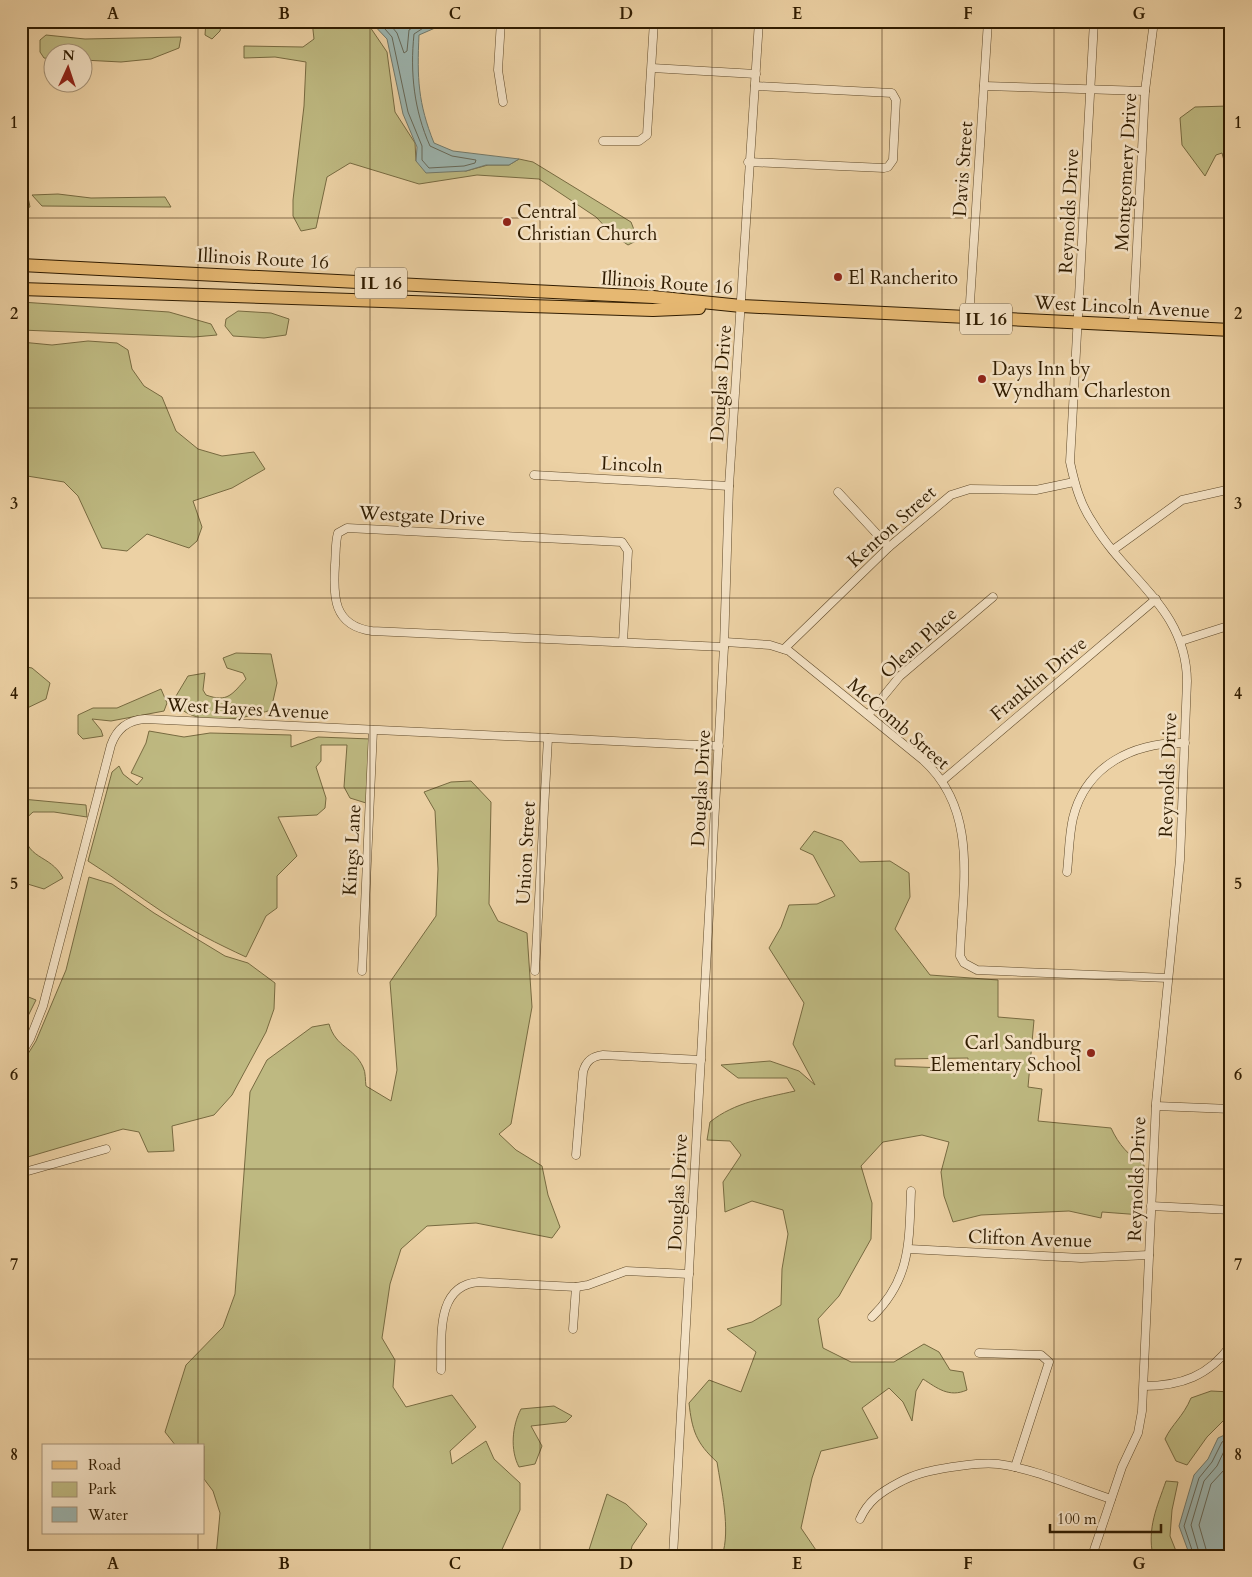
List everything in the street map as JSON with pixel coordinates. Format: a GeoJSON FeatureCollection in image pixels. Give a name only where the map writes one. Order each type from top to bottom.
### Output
{"type":"FeatureCollection","features":[{"type":"Feature","properties":{"kind":"main road","name":"Illinois Route 16"},"geometry":{"type":"LineString","coordinates":[[21,265],[653,297],[741,306]]}},
{"type":"Feature","properties":{"kind":"main road","name":"Illinois Route 16"},"geometry":{"type":"LineString","coordinates":[[21,289],[653,310],[741,306]]}},
{"type":"Feature","properties":{"kind":"main road","name":"West Lincoln Avenue"},"geometry":{"type":"LineString","coordinates":[[741,306],[1231,330]]}},
{"type":"Feature","properties":{"kind":"street"},"geometry":{"type":"LineString","coordinates":[[501,21],[498,70],[503,102]]}},
{"type":"Feature","properties":{"kind":"street"},"geometry":{"type":"LineString","coordinates":[[603,141],[639,141],[647,134],[654,21]]}},
{"type":"Feature","properties":{"kind":"street","name":"Douglas Drive"},"geometry":{"type":"LineString","coordinates":[[673,1556],[719,746],[729,486],[748,162],[759,21]]}},
{"type":"Feature","properties":{"kind":"street","name":"Davis Street"},"geometry":{"type":"LineString","coordinates":[[969,318],[988,21]]}},
{"type":"Feature","properties":{"kind":"street","name":"Reynolds Drive"},"geometry":{"type":"LineString","coordinates":[[1092,1556],[1111,1499],[1141,1421],[1156,1106],[1180,860],[1187,667],[1181,641],[1172,621],[1156,599],[1093,525],[1076,491],[1069,448],[1078,323],[1094,21]]}},
{"type":"Feature","properties":{"kind":"street","name":"Montgomery Drive"},"geometry":{"type":"LineString","coordinates":[[1133,326],[1145,91],[1154,21]]}},
{"type":"Feature","properties":{"kind":"street"},"geometry":{"type":"LineString","coordinates":[[652,68],[756,74]]}},
{"type":"Feature","properties":{"kind":"street"},"geometry":{"type":"LineString","coordinates":[[748,162],[884,168],[888,167],[893,160],[896,100],[892,93],[755,86]]}},
{"type":"Feature","properties":{"kind":"street"},"geometry":{"type":"LineString","coordinates":[[984,86],[1145,91]]}},
{"type":"Feature","properties":{"kind":"street","name":"Lincoln"},"geometry":{"type":"LineString","coordinates":[[534,475],[729,486]]}},
{"type":"Feature","properties":{"kind":"street","name":"Kenton Street"},"geometry":{"type":"LineString","coordinates":[[784,648],[889,547],[942,500],[960,491],[980,489],[1036,490],[1074,482]]}},
{"type":"Feature","properties":{"kind":"street"},"geometry":{"type":"LineString","coordinates":[[1113,550],[1182,500],[1231,489]]}},
{"type":"Feature","properties":{"kind":"street"},"geometry":{"type":"LineString","coordinates":[[838,492],[889,547]]}},
{"type":"Feature","properties":{"kind":"street","name":"Westgate Drive"},"geometry":{"type":"LineString","coordinates":[[623,642],[628,551],[622,542],[347,528],[338,533],[334,597],[336,605],[346,619],[361,628],[623,642],[724,645]]}},
{"type":"Feature","properties":{"kind":"street","name":"Olean Place"},"geometry":{"type":"LineString","coordinates":[[868,715],[900,676],[993,597]]}},
{"type":"Feature","properties":{"kind":"street","name":"Franklin Drive"},"geometry":{"type":"LineString","coordinates":[[942,781],[1156,599]]}},
{"type":"Feature","properties":{"kind":"street"},"geometry":{"type":"LineString","coordinates":[[1181,641],[1231,625]]}},
{"type":"Feature","properties":{"kind":"street","name":"McComb Street"},"geometry":{"type":"LineString","coordinates":[[724,645],[770,645],[784,648],[798,657],[928,765],[942,781],[957,810],[963,837],[960,956],[964,963],[977,970],[1168,978]]}},
{"type":"Feature","properties":{"kind":"street","name":"West Hayes Avenue"},"geometry":{"type":"LineString","coordinates":[[21,1054],[34,1030],[42,1006],[111,745],[118,730],[130,722],[145,719],[719,746]]}},
{"type":"Feature","properties":{"kind":"street","name":"Kings Lane"},"geometry":{"type":"LineString","coordinates":[[362,971],[373,730]]}},
{"type":"Feature","properties":{"kind":"street","name":"Union Street"},"geometry":{"type":"LineString","coordinates":[[535,970],[548,738]]}},
{"type":"Feature","properties":{"kind":"street"},"geometry":{"type":"LineString","coordinates":[[1067,872],[1073,816],[1078,803],[1093,778],[1112,761],[1136,748],[1160,743],[1185,743]]}},
{"type":"Feature","properties":{"kind":"street"},"geometry":{"type":"LineString","coordinates":[[576,1155],[583,1072],[584,1066],[592,1057],[603,1055],[701,1060]]}},
{"type":"Feature","properties":{"kind":"street"},"geometry":{"type":"LineString","coordinates":[[1156,1106],[1231,1109]]}},
{"type":"Feature","properties":{"kind":"street"},"geometry":{"type":"LineString","coordinates":[[21,1173],[106,1149]]}},
{"type":"Feature","properties":{"kind":"street"},"geometry":{"type":"LineString","coordinates":[[872,1317],[894,1291],[904,1269],[909,1249],[911,1191]]}},
{"type":"Feature","properties":{"kind":"street"},"geometry":{"type":"LineString","coordinates":[[1151,1206],[1231,1210]]}},
{"type":"Feature","properties":{"kind":"street","name":"Clifton Avenue"},"geometry":{"type":"LineString","coordinates":[[909,1249],[1081,1258],[1149,1255]]}},
{"type":"Feature","properties":{"kind":"street"},"geometry":{"type":"LineString","coordinates":[[441,1370],[445,1308],[457,1289],[472,1283],[576,1287],[588,1285],[626,1271],[689,1274]]}},
{"type":"Feature","properties":{"kind":"street"},"geometry":{"type":"LineString","coordinates":[[573,1329],[576,1287]]}},
{"type":"Feature","properties":{"kind":"street"},"geometry":{"type":"LineString","coordinates":[[1144,1386],[1169,1385],[1193,1378],[1214,1365],[1231,1345]]}},
{"type":"Feature","properties":{"kind":"street"},"geometry":{"type":"LineString","coordinates":[[979,1353],[1041,1355],[1049,1362],[1015,1467]]}},
{"type":"Feature","properties":{"kind":"street"},"geometry":{"type":"LineString","coordinates":[[860,1519],[872,1499],[903,1480],[922,1472],[981,1464],[1015,1467],[1111,1499]]}},
{"type":"Feature","properties":{"kind":"green space"},"geometry":{"type":"Polygon","coordinates":[[[206,21],[222,21],[220,31],[212,39],[205,35],[206,21]]]}},
{"type":"Feature","properties":{"kind":"green space"},"geometry":{"type":"Polygon","coordinates":[[[312,21],[363,21],[370,27],[387,52],[395,112],[415,143],[416,161],[466,171],[488,165],[509,165],[519,159],[533,162],[631,222],[638,240],[628,245],[612,234],[596,217],[539,179],[477,175],[419,184],[350,163],[327,177],[316,228],[301,231],[293,216],[293,200],[304,106],[306,62],[275,57],[244,58],[244,46],[303,47],[314,39],[312,21]]]}},
{"type":"Feature","properties":{"kind":"green space"},"geometry":{"type":"Polygon","coordinates":[[[46,35],[85,39],[181,37],[179,48],[151,59],[121,62],[92,60],[92,42],[42,42],[42,55],[40,52],[40,40],[46,35]]]}},
{"type":"Feature","properties":{"kind":"green space"},"geometry":{"type":"Polygon","coordinates":[[[1231,100],[1231,176],[1227,172],[1222,153],[1216,155],[1205,176],[1182,145],[1180,118],[1195,107],[1228,106],[1231,100]]]}},
{"type":"Feature","properties":{"kind":"green space"},"geometry":{"type":"Polygon","coordinates":[[[21,128],[25,148],[25,186],[30,207],[21,210],[21,128]]]}},
{"type":"Feature","properties":{"kind":"green space"},"geometry":{"type":"Polygon","coordinates":[[[58,194],[91,198],[165,197],[171,207],[42,206],[32,195],[58,194]]]}},
{"type":"Feature","properties":{"kind":"green space"},"geometry":{"type":"Polygon","coordinates":[[[21,302],[169,312],[211,324],[217,335],[194,337],[21,330],[21,302]]]}},
{"type":"Feature","properties":{"kind":"green space"},"geometry":{"type":"Polygon","coordinates":[[[238,311],[271,313],[289,319],[286,335],[264,338],[233,336],[225,326],[226,319],[238,311]]]}},
{"type":"Feature","properties":{"kind":"green space"},"geometry":{"type":"Polygon","coordinates":[[[88,341],[117,343],[128,350],[132,369],[144,386],[162,397],[176,431],[198,449],[222,456],[254,452],[265,469],[232,488],[193,501],[202,527],[197,541],[189,548],[147,534],[127,551],[102,548],[78,496],[64,482],[21,475],[21,342],[52,345],[88,341]]]}},
{"type":"Feature","properties":{"kind":"green space"},"geometry":{"type":"Polygon","coordinates":[[[236,653],[271,654],[277,683],[271,710],[222,720],[198,717],[187,713],[177,706],[176,696],[188,676],[205,673],[203,690],[206,695],[220,698],[233,693],[246,679],[243,673],[227,668],[223,658],[236,653]]]}},
{"type":"Feature","properties":{"kind":"green space"},"geometry":{"type":"Polygon","coordinates":[[[21,666],[32,668],[50,683],[46,699],[21,711],[21,666]]]}},
{"type":"Feature","properties":{"kind":"green space"},"geometry":{"type":"Polygon","coordinates":[[[161,689],[167,703],[164,711],[111,721],[92,719],[101,730],[103,736],[83,739],[78,734],[78,715],[93,708],[117,708],[161,689]]]}},
{"type":"Feature","properties":{"kind":"green space"},"geometry":{"type":"Polygon","coordinates":[[[149,731],[184,737],[210,733],[291,735],[291,747],[318,737],[371,739],[366,803],[350,798],[344,787],[347,745],[321,745],[321,761],[316,767],[326,798],[325,808],[317,815],[278,817],[297,856],[277,876],[277,908],[266,916],[246,957],[204,936],[154,907],[88,861],[112,772],[119,766],[123,774],[137,785],[143,778],[131,773],[146,743],[149,731]]]}},
{"type":"Feature","properties":{"kind":"green space"},"geometry":{"type":"Polygon","coordinates":[[[471,781],[491,802],[489,904],[498,921],[527,933],[532,1007],[511,1124],[499,1134],[516,1150],[542,1166],[548,1195],[560,1227],[552,1238],[476,1223],[427,1226],[401,1249],[390,1284],[382,1338],[395,1360],[393,1387],[406,1407],[452,1395],[476,1427],[450,1451],[452,1464],[486,1441],[494,1459],[520,1483],[520,1510],[499,1556],[216,1556],[220,1513],[213,1491],[205,1480],[205,1444],[174,1444],[165,1432],[186,1365],[223,1327],[235,1294],[250,1092],[267,1060],[312,1027],[329,1024],[340,1043],[359,1060],[365,1071],[366,1086],[391,1101],[397,1070],[390,982],[436,916],[438,869],[435,811],[424,792],[451,782],[471,781]]]}},
{"type":"Feature","properties":{"kind":"green space"},"geometry":{"type":"Polygon","coordinates":[[[22,799],[86,805],[87,817],[54,812],[33,812],[21,823],[22,799]]]}},
{"type":"Feature","properties":{"kind":"green space"},"geometry":{"type":"Polygon","coordinates":[[[21,824],[24,827],[28,846],[58,870],[63,878],[44,889],[21,882],[21,824]]]}},
{"type":"Feature","properties":{"kind":"green space"},"geometry":{"type":"Polygon","coordinates":[[[814,831],[842,841],[860,862],[890,861],[909,873],[910,897],[895,929],[930,975],[998,980],[998,1017],[1034,1020],[1028,1087],[1042,1089],[1038,1121],[1111,1128],[1124,1149],[1144,1165],[1142,1215],[1102,1212],[1101,1218],[1069,1211],[981,1215],[953,1222],[944,1196],[941,1172],[949,1142],[922,1135],[883,1142],[861,1166],[872,1203],[871,1239],[839,1296],[818,1319],[823,1348],[851,1362],[894,1362],[924,1344],[939,1352],[950,1370],[963,1372],[967,1390],[955,1393],[944,1391],[923,1379],[916,1391],[912,1421],[903,1402],[889,1388],[862,1408],[878,1438],[821,1451],[812,1478],[801,1528],[820,1556],[722,1556],[726,1534],[723,1496],[717,1462],[704,1449],[696,1436],[689,1403],[709,1380],[741,1392],[756,1352],[727,1329],[752,1322],[781,1305],[782,1269],[788,1234],[783,1210],[752,1201],[725,1212],[723,1182],[741,1155],[730,1141],[707,1140],[710,1122],[720,1115],[740,1105],[795,1091],[787,1078],[738,1078],[721,1065],[770,1061],[799,1071],[815,1085],[793,1044],[804,1003],[769,948],[781,927],[789,905],[817,904],[835,896],[813,855],[800,849],[814,831]],[[968,1058],[895,1059],[895,1066],[967,1069],[968,1058]]]}},
{"type":"Feature","properties":{"kind":"green space"},"geometry":{"type":"Polygon","coordinates":[[[89,877],[112,884],[154,913],[225,956],[248,963],[275,983],[274,1009],[266,1032],[232,1095],[214,1115],[172,1126],[174,1151],[148,1152],[139,1132],[123,1129],[21,1159],[21,1065],[36,1041],[66,970],[89,877]]]}},
{"type":"Feature","properties":{"kind":"green space"},"geometry":{"type":"Polygon","coordinates":[[[21,994],[36,1000],[21,1030],[21,994]]]}},
{"type":"Feature","properties":{"kind":"green space"},"geometry":{"type":"Polygon","coordinates":[[[1211,1391],[1231,1392],[1231,1413],[1207,1437],[1187,1465],[1176,1461],[1165,1439],[1191,1398],[1211,1391]]]}},
{"type":"Feature","properties":{"kind":"green space"},"geometry":{"type":"Polygon","coordinates":[[[554,1406],[572,1416],[566,1422],[531,1426],[542,1446],[535,1464],[519,1467],[514,1453],[513,1438],[521,1409],[554,1406]]]}},
{"type":"Feature","properties":{"kind":"green space"},"geometry":{"type":"Polygon","coordinates":[[[1166,1481],[1178,1482],[1172,1510],[1170,1536],[1178,1556],[1153,1556],[1151,1546],[1152,1527],[1166,1481]]]}},
{"type":"Feature","properties":{"kind":"green space"},"geometry":{"type":"Polygon","coordinates":[[[607,1494],[626,1504],[647,1524],[632,1546],[630,1556],[587,1556],[607,1494]]]}},
{"type":"Feature","properties":{"kind":"water"},"geometry":{"type":"Polygon","coordinates":[[[370,21],[441,21],[435,28],[419,35],[418,64],[420,90],[425,115],[434,143],[453,151],[519,159],[509,165],[486,165],[466,171],[426,173],[416,161],[417,147],[403,114],[387,39],[370,21]]]}},
{"type":"Feature","properties":{"kind":"water"},"geometry":{"type":"Polygon","coordinates":[[[1231,1432],[1231,1556],[1190,1556],[1179,1526],[1194,1475],[1208,1459],[1218,1438],[1231,1432]]]}},
{"type":"Feature","properties":{"kind":"place","name":"Central Christian Church"},"geometry":{"type":"Point","coordinates":[507,222]}},
{"type":"Feature","properties":{"kind":"place","name":"El Rancherito"},"geometry":{"type":"Point","coordinates":[838,277]}},
{"type":"Feature","properties":{"kind":"place","name":"Days Inn by Wyndham Charleston"},"geometry":{"type":"Point","coordinates":[982,379]}},
{"type":"Feature","properties":{"kind":"place","name":"Carl Sandburg Elementary School"},"geometry":{"type":"Point","coordinates":[1091,1053]}}]}
